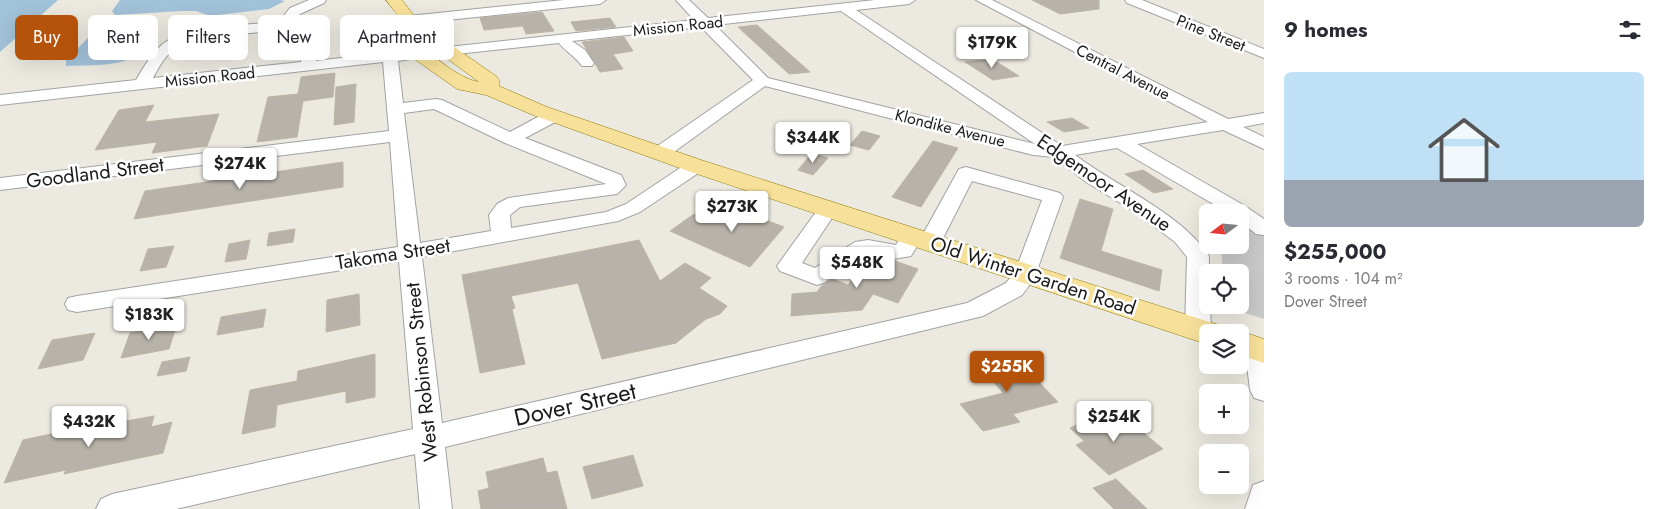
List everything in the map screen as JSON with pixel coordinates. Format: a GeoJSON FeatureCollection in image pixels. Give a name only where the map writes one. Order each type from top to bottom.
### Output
{"type":"FeatureCollection","features":[{"type":"Feature","properties":{"kind":"main road","name":"Old Winter Garden Road"},"geometry":{"type":"LineString","coordinates":[[394,0],[403,15]]}},
{"type":"Feature","properties":{"kind":"main road","name":"Old Winter Garden Road"},"geometry":{"type":"LineString","coordinates":[[454,56],[490,85],[553,116],[696,166],[1199,330]]}},
{"type":"Feature","properties":{"kind":"main road","name":"Old Winter Garden Road"},"geometry":{"type":"LineString","coordinates":[[429,60],[464,85],[490,85]]}},
{"type":"Feature","properties":{"kind":"street"},"geometry":{"type":"LineString","coordinates":[[292,15],[320,0]]}},
{"type":"Feature","properties":{"kind":"street"},"geometry":{"type":"LineString","coordinates":[[442,15],[529,0]]}},
{"type":"Feature","properties":{"kind":"street"},"geometry":{"type":"LineString","coordinates":[[486,34],[513,18],[556,4],[595,0],[599,15]]}},
{"type":"Feature","properties":{"kind":"street"},"geometry":{"type":"LineString","coordinates":[[660,153],[762,81],[682,0]]}},
{"type":"Feature","properties":{"kind":"street","name":"Mission Road"},"geometry":{"type":"LineString","coordinates":[[454,50],[909,0]]}},
{"type":"Feature","properties":{"kind":"street","name":"Central Avenue"},"geometry":{"type":"LineString","coordinates":[[982,0],[1264,144]]}},
{"type":"Feature","properties":{"kind":"street","name":"Pine Street"},"geometry":{"type":"LineString","coordinates":[[1131,0],[1264,54]]}},
{"type":"Feature","properties":{"kind":"street"},"geometry":{"type":"LineString","coordinates":[[556,4],[567,21]]}},
{"type":"Feature","properties":{"kind":"street"},"geometry":{"type":"LineString","coordinates":[[745,4],[759,17]]}},
{"type":"Feature","properties":{"kind":"street"},"geometry":{"type":"LineString","coordinates":[[493,5],[513,18]]}},
{"type":"Feature","properties":{"kind":"street","name":"Edgemoor Avenue"},"geometry":{"type":"LineString","coordinates":[[843,7],[1059,152],[1093,178],[1142,208],[1183,237],[1198,256],[1203,324]]}},
{"type":"Feature","properties":{"kind":"street"},"geometry":{"type":"LineString","coordinates":[[142,84],[167,47],[174,42],[194,37],[258,29]]}},
{"type":"Feature","properties":{"kind":"street"},"geometry":{"type":"LineString","coordinates":[[563,39],[569,47],[580,53],[587,63]]}},
{"type":"Feature","properties":{"kind":"street"},"geometry":{"type":"LineString","coordinates":[[308,66],[309,60]]}},
{"type":"Feature","properties":{"kind":"street","name":"Mission Road"},"geometry":{"type":"LineString","coordinates":[[0,100],[357,60]]}},
{"type":"Feature","properties":{"kind":"street","name":"West Robinson Street"},"geometry":{"type":"LineString","coordinates":[[390,60],[436,509]]}},
{"type":"Feature","properties":{"kind":"street","name":"Klondike Avenue"},"geometry":{"type":"LineString","coordinates":[[762,81],[1032,149],[1059,152],[1264,118]]}},
{"type":"Feature","properties":{"kind":"street"},"geometry":{"type":"LineString","coordinates":[[396,109],[436,104],[511,139],[614,178],[616,185],[610,190],[516,202],[504,208],[498,222],[502,236]]}},
{"type":"Feature","properties":{"kind":"street"},"geometry":{"type":"LineString","coordinates":[[511,139],[553,116]]}},
{"type":"Feature","properties":{"kind":"street","name":"Goodland Street"},"geometry":{"type":"LineString","coordinates":[[0,184],[399,136]]}},
{"type":"Feature","properties":{"kind":"street"},"geometry":{"type":"LineString","coordinates":[[1120,142],[1238,210],[1264,229]]}},
{"type":"Feature","properties":{"kind":"street","name":"Takoma Street"},"geometry":{"type":"LineString","coordinates":[[77,304],[410,252],[611,217],[633,208],[696,166]]}},
{"type":"Feature","properties":{"kind":"street"},"geometry":{"type":"LineString","coordinates":[[828,209],[788,266],[817,277],[863,247],[894,253],[903,251],[921,240],[966,173],[1053,197],[1026,274]]}},
{"type":"Feature","properties":{"kind":"street","name":"Dover Street"},"geometry":{"type":"LineString","coordinates":[[112,509],[429,438],[974,310],[1014,289],[1026,274]]}},
{"type":"Feature","properties":{"kind":"street"},"geometry":{"type":"LineString","coordinates":[[1254,348],[1264,390]]}},
{"type":"Feature","properties":{"kind":"street"},"geometry":{"type":"LineString","coordinates":[[1261,509],[1264,495]]}},
{"type":"Feature","properties":{"kind":"shaded area"},"geometry":{"type":"Polygon","coordinates":[[[1264,221],[1264,319],[1248,314],[1249,264],[1222,264],[1221,254],[1249,254],[1249,224],[1264,221]]]}},
{"type":"Feature","properties":{"kind":"water"},"geometry":{"type":"Polygon","coordinates":[[[0,0],[58,0],[41,15],[15,15],[15,39],[0,52],[0,0]]]}},
{"type":"Feature","properties":{"kind":"water"},"geometry":{"type":"Polygon","coordinates":[[[120,0],[285,1],[269,9],[218,15],[207,15],[196,11],[182,11],[115,15],[112,11],[120,0]]]}},
{"type":"Feature","properties":{"kind":"water"},"geometry":{"type":"Polygon","coordinates":[[[88,38],[88,60],[127,60],[102,65],[66,66],[66,60],[78,60],[78,48],[88,38]]]}},
{"type":"Feature","properties":{"kind":"building"},"geometry":{"type":"Polygon","coordinates":[[[1032,0],[1099,0],[1099,9],[1060,14],[1032,0]]]}},
{"type":"Feature","properties":{"kind":"building"},"geometry":{"type":"Polygon","coordinates":[[[542,12],[554,31],[526,34],[523,26],[484,30],[480,18],[542,12]]]}},
{"type":"Feature","properties":{"kind":"building"},"geometry":{"type":"Polygon","coordinates":[[[610,18],[616,27],[576,31],[571,22],[610,18]]]}},
{"type":"Feature","properties":{"kind":"building"},"geometry":{"type":"Polygon","coordinates":[[[757,25],[810,72],[789,74],[738,27],[757,25]]]}},
{"type":"Feature","properties":{"kind":"building"},"geometry":{"type":"Polygon","coordinates":[[[624,37],[633,51],[613,54],[623,69],[600,72],[582,42],[624,37]]]}},
{"type":"Feature","properties":{"kind":"building"},"geometry":{"type":"Polygon","coordinates":[[[992,59],[1019,76],[993,80],[965,62],[992,59]]]}},
{"type":"Feature","properties":{"kind":"building"},"geometry":{"type":"Polygon","coordinates":[[[335,73],[333,97],[303,101],[297,137],[257,142],[268,97],[298,94],[301,77],[335,73]]]}},
{"type":"Feature","properties":{"kind":"building"},"geometry":{"type":"Polygon","coordinates":[[[356,84],[354,122],[334,125],[336,87],[356,84]]]}},
{"type":"Feature","properties":{"kind":"building"},"geometry":{"type":"Polygon","coordinates":[[[154,105],[145,122],[219,114],[207,146],[152,153],[157,142],[95,150],[119,110],[154,105]]]}},
{"type":"Feature","properties":{"kind":"building"},"geometry":{"type":"Polygon","coordinates":[[[1072,118],[1089,128],[1064,132],[1047,122],[1072,118]]]}},
{"type":"Feature","properties":{"kind":"building"},"geometry":{"type":"Polygon","coordinates":[[[862,131],[880,136],[869,150],[850,145],[862,131]]]}},
{"type":"Feature","properties":{"kind":"building"},"geometry":{"type":"Polygon","coordinates":[[[933,141],[958,148],[921,207],[892,197],[933,141]]]}},
{"type":"Feature","properties":{"kind":"building"},"geometry":{"type":"Polygon","coordinates":[[[812,153],[828,158],[813,175],[798,170],[812,153]]]}},
{"type":"Feature","properties":{"kind":"building"},"geometry":{"type":"Polygon","coordinates":[[[343,162],[343,187],[134,219],[145,191],[343,162]]]}},
{"type":"Feature","properties":{"kind":"building"},"geometry":{"type":"Polygon","coordinates":[[[1143,170],[1173,189],[1154,193],[1125,174],[1143,170]]]}},
{"type":"Feature","properties":{"kind":"building"},"geometry":{"type":"Polygon","coordinates":[[[741,199],[759,206],[750,214],[784,227],[750,267],[670,231],[694,214],[715,223],[741,199]]]}},
{"type":"Feature","properties":{"kind":"building"},"geometry":{"type":"Polygon","coordinates":[[[1080,199],[1113,209],[1101,251],[1162,270],[1159,291],[1060,258],[1080,199]]]}},
{"type":"Feature","properties":{"kind":"building"},"geometry":{"type":"Polygon","coordinates":[[[295,229],[293,242],[267,246],[269,233],[295,229]]]}},
{"type":"Feature","properties":{"kind":"building"},"geometry":{"type":"Polygon","coordinates":[[[250,240],[246,259],[225,262],[229,244],[250,240]]]}},
{"type":"Feature","properties":{"kind":"building"},"geometry":{"type":"Polygon","coordinates":[[[639,240],[660,281],[685,263],[711,278],[699,288],[727,306],[720,314],[706,319],[676,343],[602,359],[578,283],[511,296],[515,308],[512,309],[525,364],[480,373],[462,275],[639,240]]]}},
{"type":"Feature","properties":{"kind":"building"},"geometry":{"type":"Polygon","coordinates":[[[174,246],[166,267],[140,271],[148,249],[174,246]]]}},
{"type":"Feature","properties":{"kind":"building"},"geometry":{"type":"Polygon","coordinates":[[[868,256],[895,261],[918,269],[898,303],[873,294],[862,310],[791,316],[792,294],[817,292],[822,285],[833,279],[848,285],[868,256]]]}},
{"type":"Feature","properties":{"kind":"building"},"geometry":{"type":"Polygon","coordinates":[[[359,294],[360,325],[326,332],[327,300],[359,294]]]}},
{"type":"Feature","properties":{"kind":"building"},"geometry":{"type":"Polygon","coordinates":[[[266,309],[263,327],[217,335],[221,317],[266,309]]]}},
{"type":"Feature","properties":{"kind":"building"},"geometry":{"type":"Polygon","coordinates":[[[177,324],[169,349],[121,358],[130,333],[177,324]]]}},
{"type":"Feature","properties":{"kind":"building"},"geometry":{"type":"Polygon","coordinates":[[[95,333],[83,360],[38,369],[52,340],[95,333]]]}},
{"type":"Feature","properties":{"kind":"building"},"geometry":{"type":"Polygon","coordinates":[[[1009,351],[1058,402],[1013,414],[1020,422],[983,431],[960,404],[1003,393],[974,360],[1009,351]]]}},
{"type":"Feature","properties":{"kind":"building"},"geometry":{"type":"Polygon","coordinates":[[[375,354],[375,397],[346,403],[346,391],[277,405],[275,427],[242,434],[250,390],[297,381],[298,371],[375,354]]]}},
{"type":"Feature","properties":{"kind":"building"},"geometry":{"type":"Polygon","coordinates":[[[190,357],[186,371],[157,376],[162,362],[190,357]]]}},
{"type":"Feature","properties":{"kind":"building"},"geometry":{"type":"Polygon","coordinates":[[[1099,415],[1111,425],[1126,418],[1163,449],[1109,475],[1076,445],[1084,441],[1070,428],[1099,415]]]}},
{"type":"Feature","properties":{"kind":"building"},"geometry":{"type":"Polygon","coordinates":[[[154,416],[151,427],[172,422],[163,453],[64,474],[66,470],[4,483],[23,440],[116,420],[115,423],[154,416]]]}},
{"type":"Feature","properties":{"kind":"building"},"geometry":{"type":"Polygon","coordinates":[[[633,455],[643,486],[592,499],[583,467],[633,455]]]}},
{"type":"Feature","properties":{"kind":"building"},"geometry":{"type":"Polygon","coordinates":[[[543,458],[547,473],[557,471],[567,509],[481,509],[478,491],[489,488],[486,472],[543,458]]]}},
{"type":"Feature","properties":{"kind":"building"},"geometry":{"type":"Polygon","coordinates":[[[1116,479],[1147,509],[1114,509],[1093,488],[1116,479]]]}}]}
